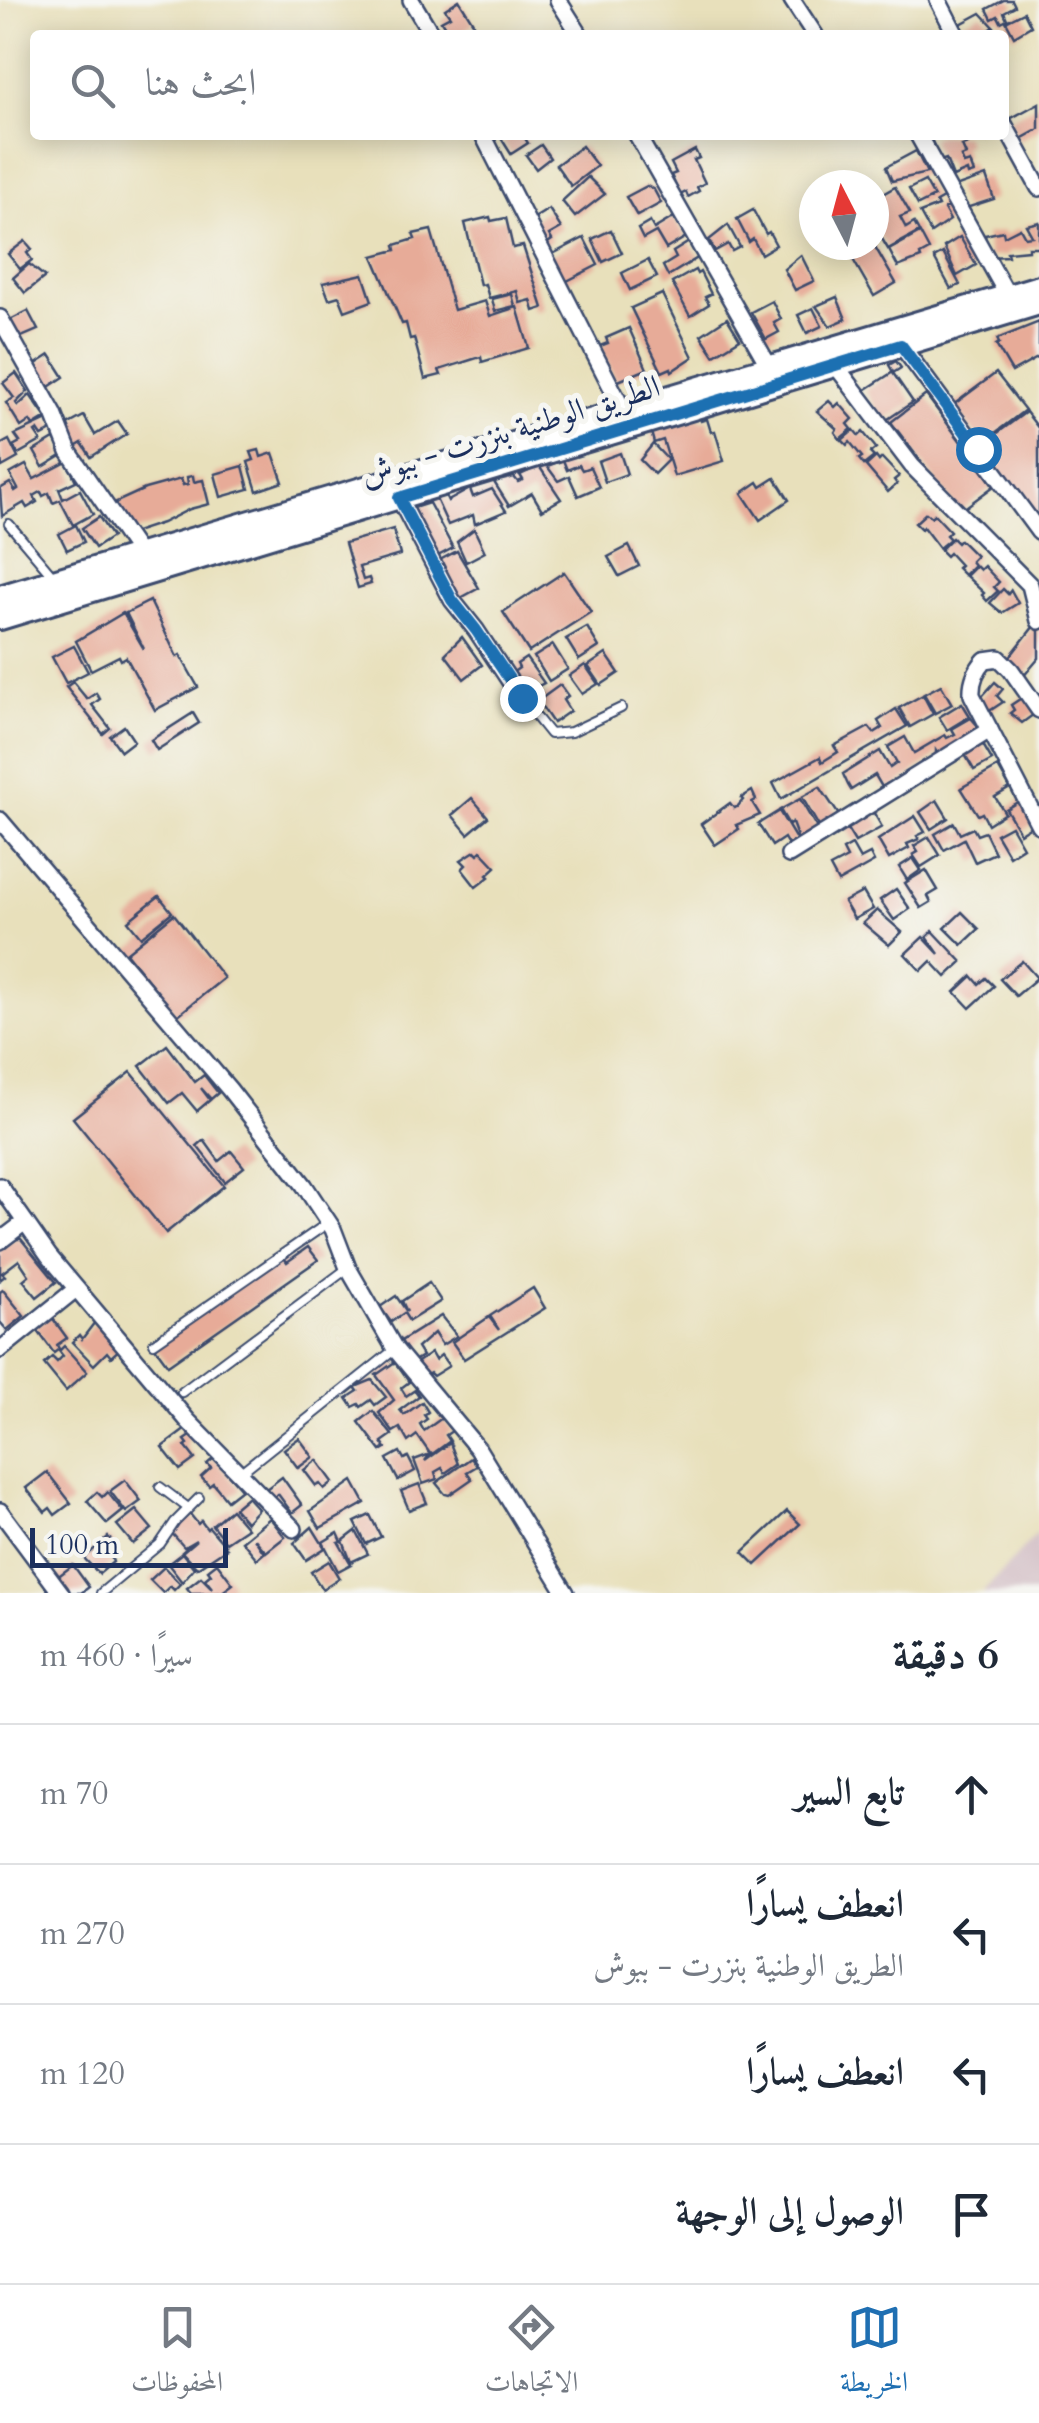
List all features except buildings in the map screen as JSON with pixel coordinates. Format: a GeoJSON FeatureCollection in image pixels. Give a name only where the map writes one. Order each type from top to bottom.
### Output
{"type":"FeatureCollection","features":[{"type":"Feature","properties":{"kind":"main road","name":"الطريق الوطنية بنزرت - ببوش"},"geometry":{"type":"LineString","coordinates":[[0,597],[1039,287]]}},
{"type":"Feature","properties":{"kind":"main road","name":"الطريق الوطنية بنزرت - ببوش"},"geometry":{"type":"LineString","coordinates":[[0,618],[1039,303]]}},
{"type":"Feature","properties":{"kind":"street"},"geometry":{"type":"LineString","coordinates":[[411,0],[429,30]]}},
{"type":"Feature","properties":{"kind":"street"},"geometry":{"type":"LineString","coordinates":[[558,0],[577,30]]}},
{"type":"Feature","properties":{"kind":"street"},"geometry":{"type":"LineString","coordinates":[[792,0],[812,30]]}},
{"type":"Feature","properties":{"kind":"street"},"geometry":{"type":"LineString","coordinates":[[938,0],[953,30]]}},
{"type":"Feature","properties":{"kind":"street"},"geometry":{"type":"LineString","coordinates":[[1009,133],[1039,188]]}},
{"type":"Feature","properties":{"kind":"street"},"geometry":{"type":"LineString","coordinates":[[486,140],[624,412]]}},
{"type":"Feature","properties":{"kind":"street"},"geometry":{"type":"LineString","coordinates":[[640,140],[770,368]]}},
{"type":"Feature","properties":{"kind":"street"},"geometry":{"type":"LineString","coordinates":[[921,140],[1008,296]]}},
{"type":"Feature","properties":{"kind":"street"},"geometry":{"type":"LineString","coordinates":[[0,318],[54,414],[69,452],[139,554]]}},
{"type":"Feature","properties":{"kind":"street"},"geometry":{"type":"LineString","coordinates":[[901,345],[1039,532]]}},
{"type":"Feature","properties":{"kind":"street"},"geometry":{"type":"LineString","coordinates":[[836,366],[946,504],[972,524],[1030,585],[1039,621]]}},
{"type":"Feature","properties":{"kind":"street"},"geometry":{"type":"LineString","coordinates":[[399,498],[452,600],[522,698]]}},
{"type":"Feature","properties":{"kind":"street"},"geometry":{"type":"LineString","coordinates":[[1039,710],[999,658],[984,660],[972,685],[972,695],[1039,825]]}},
{"type":"Feature","properties":{"kind":"street"},"geometry":{"type":"LineString","coordinates":[[789,855],[990,730]]}},
{"type":"Feature","properties":{"kind":"street"},"geometry":{"type":"LineString","coordinates":[[0,820],[228,1089],[304,1185],[329,1222],[348,1268],[395,1349],[478,1449],[566,1593]]}},
{"type":"Feature","properties":{"kind":"street"},"geometry":{"type":"LineString","coordinates":[[0,1186],[76,1289],[237,1475],[294,1529]]}},
{"type":"Feature","properties":{"kind":"street"},"geometry":{"type":"LineString","coordinates":[[0,1241],[25,1222]]}},
{"type":"Feature","properties":{"kind":"street"},"geometry":{"type":"LineString","coordinates":[[0,1350],[76,1289]]}},
{"type":"Feature","properties":{"kind":"street"},"geometry":{"type":"LineString","coordinates":[[0,1511],[61,1593]]}},
{"type":"Feature","properties":{"kind":"lane"},"geometry":{"type":"LineString","coordinates":[[9,524],[56,580]]}},
{"type":"Feature","properties":{"kind":"lane"},"geometry":{"type":"LineString","coordinates":[[522,698],[550,734],[571,732],[621,708]]}},
{"type":"Feature","properties":{"kind":"lane"},"geometry":{"type":"LineString","coordinates":[[154,1343],[329,1222]]}},
{"type":"Feature","properties":{"kind":"lane"},"geometry":{"type":"LineString","coordinates":[[182,1392],[348,1268]]}},
{"type":"Feature","properties":{"kind":"lane"},"geometry":{"type":"LineString","coordinates":[[237,1475],[395,1349]]}},
{"type":"Feature","properties":{"kind":"lane"},"geometry":{"type":"LineString","coordinates":[[160,1487],[188,1508]]}},
{"type":"Feature","properties":{"kind":"lane"},"geometry":{"type":"LineString","coordinates":[[101,1593],[160,1544],[199,1498]]}},
{"type":"Feature","properties":{"kind":"shaded area"},"geometry":{"type":"Polygon","coordinates":[[[1039,1531],[1039,1593],[982,1593],[1039,1531]]]}},
{"type":"Feature","properties":{"kind":"route"},"geometry":{"type":"LineString","coordinates":[[522,698],[452,600],[399,498],[901,345],[978,449]]}}]}
